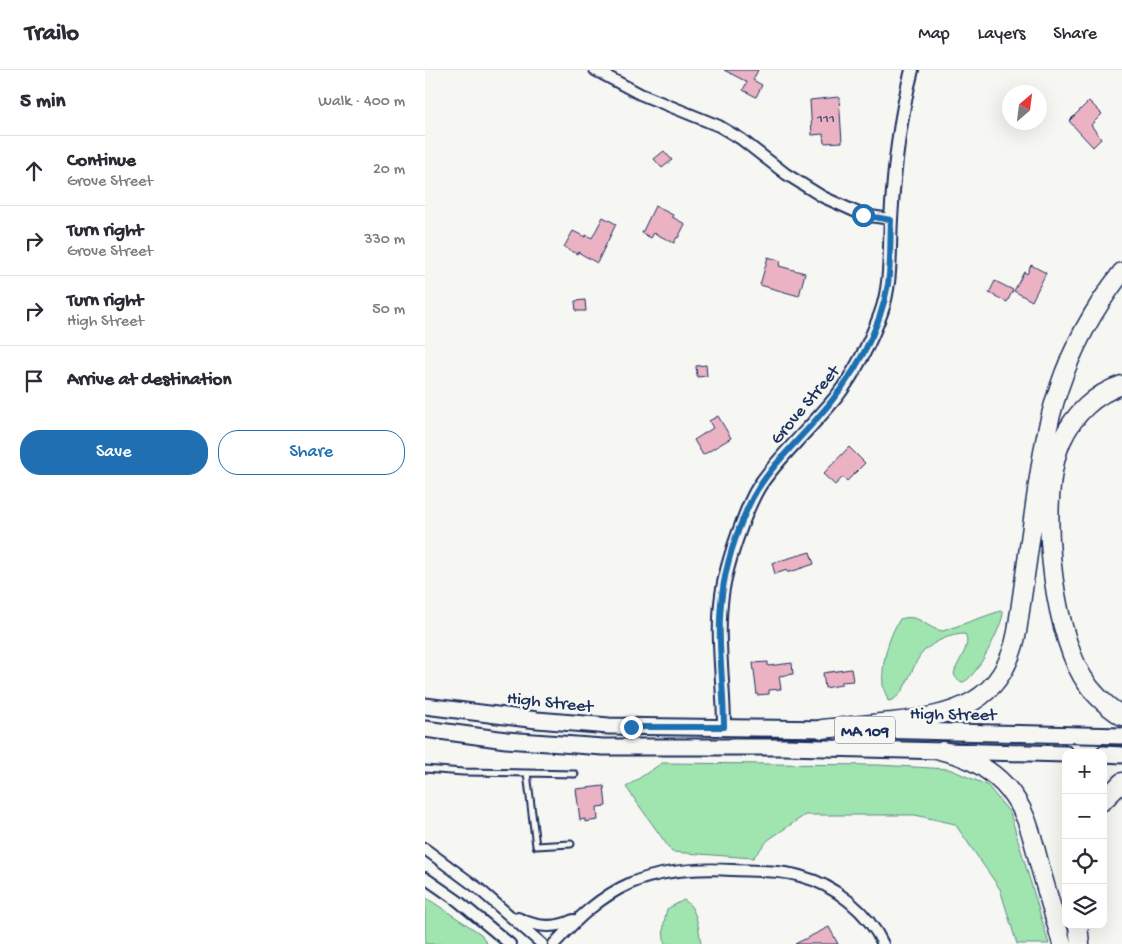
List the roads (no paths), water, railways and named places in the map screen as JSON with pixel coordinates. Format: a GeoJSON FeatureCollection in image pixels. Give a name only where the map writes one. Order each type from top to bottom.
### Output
{"type":"FeatureCollection","features":[{"type":"Feature","properties":{"kind":"highway"},"geometry":{"type":"LineString","coordinates":[[823,729],[922,718],[952,712],[966,707],[982,696],[1001,675],[1016,642],[1041,461],[1051,413],[1064,373],[1079,341],[1096,310],[1122,272]]}},
{"type":"Feature","properties":{"kind":"highway"},"geometry":{"type":"LineString","coordinates":[[1122,385],[1106,392],[1087,405],[1067,430],[1058,449],[1055,462],[1050,527],[1055,591],[1070,650],[1080,672],[1092,690],[1112,710],[1122,716]]}},
{"type":"Feature","properties":{"kind":"highway"},"geometry":{"type":"LineString","coordinates":[[943,751],[985,768],[1007,787],[1018,802],[1029,828],[1062,944]]}},
{"type":"Feature","properties":{"kind":"highway"},"geometry":{"type":"LineString","coordinates":[[1107,797],[1122,782]]}},
{"type":"Feature","properties":{"kind":"highway"},"geometry":{"type":"LineString","coordinates":[[1078,929],[1080,944]]}},
{"type":"Feature","properties":{"kind":"main road","name":"High Street"},"geometry":{"type":"LineString","coordinates":[[425,706],[537,720],[609,726],[1122,736]]}},
{"type":"Feature","properties":{"kind":"main road","name":"MA 109"},"geometry":{"type":"LineString","coordinates":[[425,728],[506,740],[587,746],[1062,754]]}},
{"type":"Feature","properties":{"kind":"main road"},"geometry":{"type":"LineString","coordinates":[[1107,754],[1122,755]]}},
{"type":"Feature","properties":{"kind":"street"},"geometry":{"type":"LineString","coordinates":[[595,70],[640,94],[719,126],[741,139],[786,174],[823,197],[863,215],[891,220]]}},
{"type":"Feature","properties":{"kind":"street","name":"Grove Street"},"geometry":{"type":"LineString","coordinates":[[724,727],[721,611],[725,576],[731,555],[757,489],[838,395],[863,354],[883,307],[888,282],[896,159],[902,113],[912,70]]}},
{"type":"Feature","properties":{"kind":"street"},"geometry":{"type":"LineString","coordinates":[[425,849],[508,913],[542,944]]}},
{"type":"Feature","properties":{"kind":"street"},"geometry":{"type":"LineString","coordinates":[[554,944],[579,917],[609,894],[649,877],[689,870],[769,871],[800,876],[821,883],[841,895],[867,919],[883,944]]}},
{"type":"Feature","properties":{"kind":"street"},"geometry":{"type":"LineString","coordinates":[[425,878],[458,901],[510,944]]}},
{"type":"Feature","properties":{"kind":"street"},"geometry":{"type":"LineString","coordinates":[[508,913],[525,922],[542,926],[564,924],[579,917]]}},
{"type":"Feature","properties":{"kind":"street"},"geometry":{"type":"LineString","coordinates":[[492,928],[503,944]]}},
{"type":"Feature","properties":{"kind":"lane"},"geometry":{"type":"LineString","coordinates":[[425,769],[463,772],[575,774]]}},
{"type":"Feature","properties":{"kind":"lane"},"geometry":{"type":"LineString","coordinates":[[527,773],[535,846],[571,844]]}}]}
